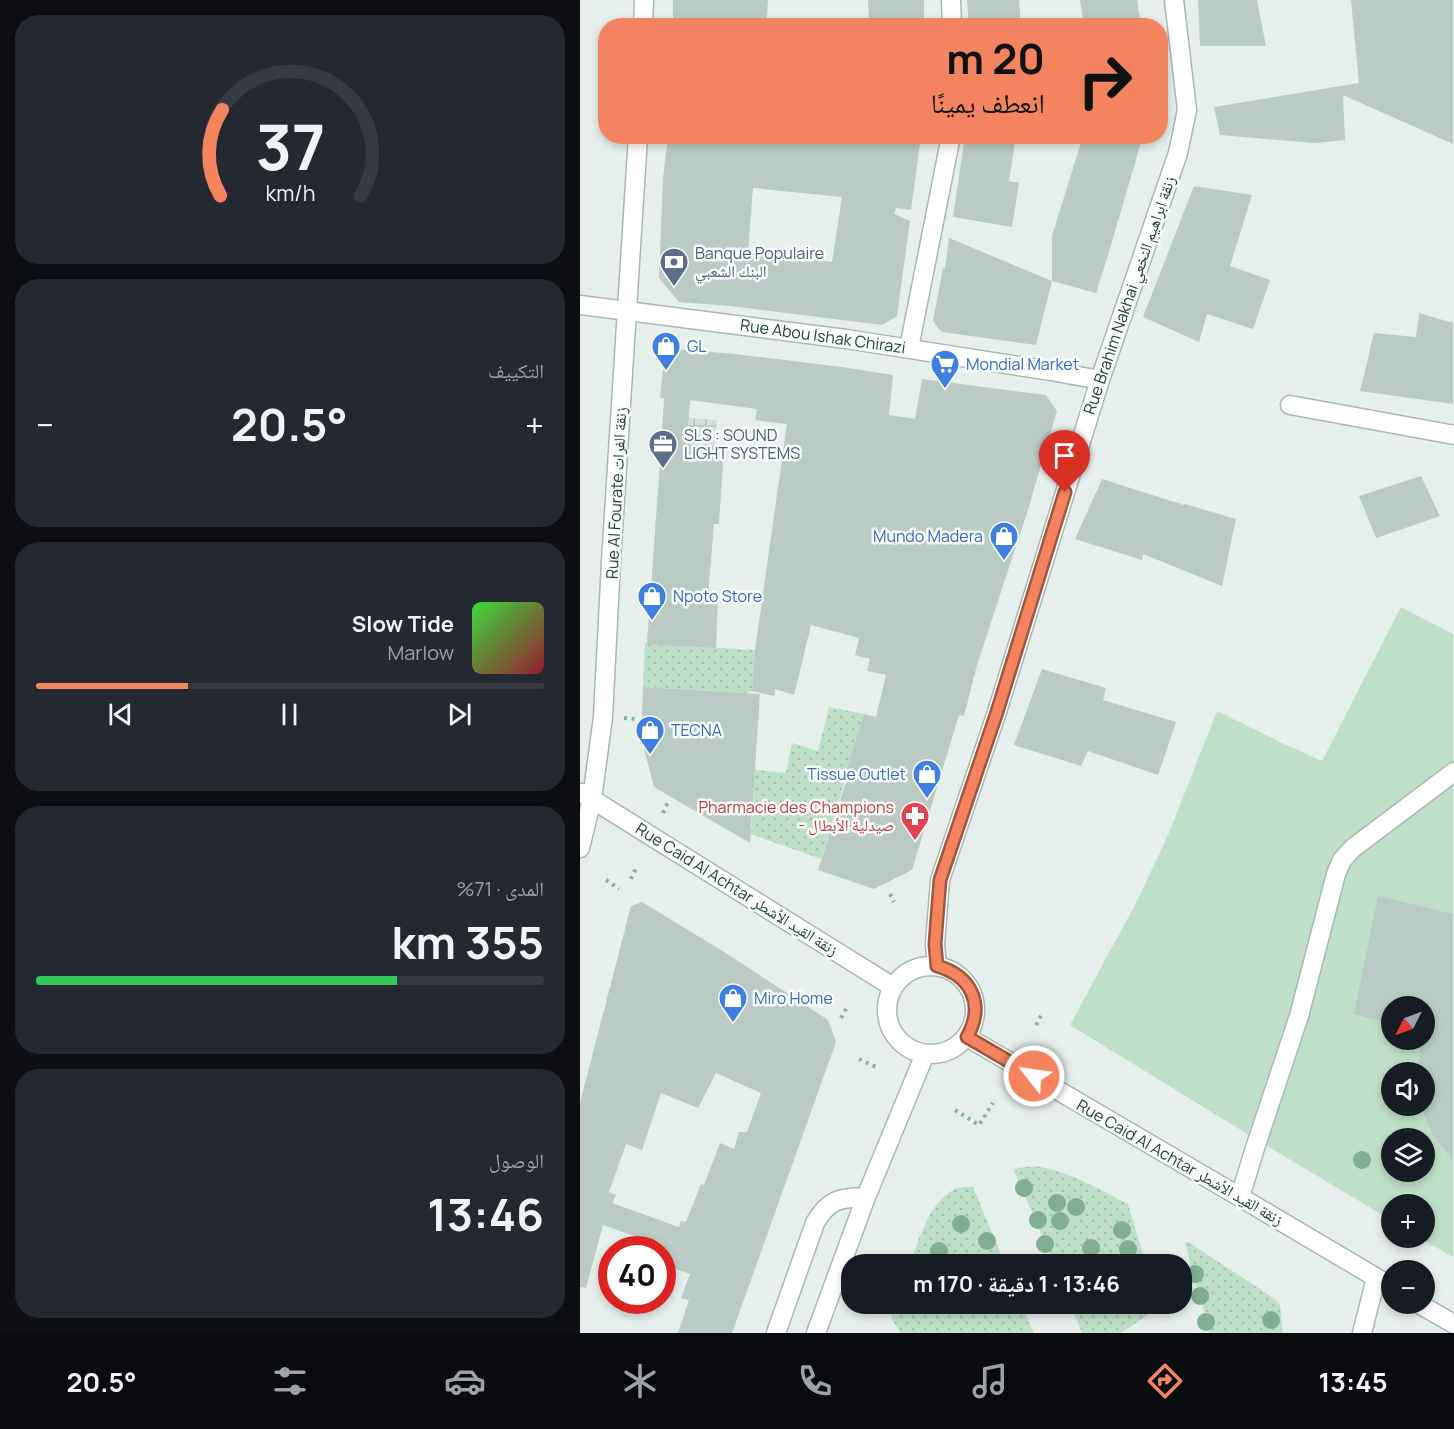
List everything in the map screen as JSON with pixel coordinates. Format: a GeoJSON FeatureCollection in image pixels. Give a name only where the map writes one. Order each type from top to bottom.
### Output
{"type":"FeatureCollection","features":[{"type":"Feature","properties":{"kind":"street"},"geometry":{"type":"LineString","coordinates":[[643,18],[644,0]]}},
{"type":"Feature","properties":{"kind":"street"},"geometry":{"type":"LineString","coordinates":[[951,0],[952,18]]}},
{"type":"Feature","properties":{"kind":"street","name":"Rue Brahim Nakhai زنقة ابراهيم النخعي"},"geometry":{"type":"LineString","coordinates":[[937,966],[935,944],[940,880],[997,712],[1100,380],[1178,153],[1187,110],[1174,0]]}},
{"type":"Feature","properties":{"kind":"street","name":"Rue Al Fourate زنقة الفرات"},"geometry":{"type":"LineString","coordinates":[[580,848],[586,795],[603,717],[637,144]]}},
{"type":"Feature","properties":{"kind":"street"},"geometry":{"type":"LineString","coordinates":[[909,348],[949,144]]}},
{"type":"Feature","properties":{"kind":"street","name":"Rue Abou Ishak Chirazi"},"geometry":{"type":"LineString","coordinates":[[580,305],[909,348],[1100,380]]}},
{"type":"Feature","properties":{"kind":"street"},"geometry":{"type":"LineString","coordinates":[[1290,405],[1453,435]]}},
{"type":"Feature","properties":{"kind":"street"},"geometry":{"type":"LineString","coordinates":[[1240,1197],[1299,1016],[1336,874],[1342,860],[1352,848],[1453,772]]}},
{"type":"Feature","properties":{"kind":"street","name":"Rue Caid Al Achtar زنقة القيد الأشطر"},"geometry":{"type":"LineString","coordinates":[[586,795],[893,987]]}},
{"type":"Feature","properties":{"kind":"street"},"geometry":{"type":"LineString","coordinates":[[937,966],[959,975],[967,984],[975,1004],[975,1015],[973,1026],[960,1044],[950,1051],[925,1054],[915,1052],[898,1039],[891,1029],[887,1008],[893,987],[904,975],[914,969],[937,966]]}},
{"type":"Feature","properties":{"kind":"street","name":"Rue Caid Al Achtar زنقة القيد الأشطر"},"geometry":{"type":"LineString","coordinates":[[967,1037],[1381,1281]]}},
{"type":"Feature","properties":{"kind":"street"},"geometry":{"type":"LineString","coordinates":[[816,1333],[866,1197],[925,1054]]}},
{"type":"Feature","properties":{"kind":"street"},"geometry":{"type":"LineString","coordinates":[[776,1333],[815,1223],[822,1211],[832,1203],[845,1198],[866,1197]]}},
{"type":"Feature","properties":{"kind":"street"},"geometry":{"type":"LineString","coordinates":[[1362,1333],[1376,1278]]}},
{"type":"Feature","properties":{"kind":"street"},"geometry":{"type":"LineString","coordinates":[[1435,1313],[1453,1324]]}},
{"type":"Feature","properties":{"kind":"path"},"geometry":{"type":"LineString","coordinates":[[624,718],[636,719]]}},
{"type":"Feature","properties":{"kind":"path"},"geometry":{"type":"LineString","coordinates":[[663,813],[668,802]]}},
{"type":"Feature","properties":{"kind":"path"},"geometry":{"type":"LineString","coordinates":[[631,879],[636,868]]}},
{"type":"Feature","properties":{"kind":"path"},"geometry":{"type":"LineString","coordinates":[[606,880],[619,889]]}},
{"type":"Feature","properties":{"kind":"path"},"geometry":{"type":"LineString","coordinates":[[890,894],[894,902]]}},
{"type":"Feature","properties":{"kind":"path"},"geometry":{"type":"LineString","coordinates":[[841,1018],[847,1007]]}},
{"type":"Feature","properties":{"kind":"path"},"geometry":{"type":"LineString","coordinates":[[1036,1025],[1042,1014]]}},
{"type":"Feature","properties":{"kind":"path"},"geometry":{"type":"LineString","coordinates":[[859,1059],[876,1067]]}},
{"type":"Feature","properties":{"kind":"path"},"geometry":{"type":"LineString","coordinates":[[955,1110],[979,1125],[993,1103]]}},
{"type":"Feature","properties":{"kind":"shaded area"},"geometry":{"type":"Polygon","coordinates":[[[663,416],[717,420],[715,446],[661,441],[663,416]]]}},
{"type":"Feature","properties":{"kind":"green space"},"geometry":{"type":"Polygon","coordinates":[[[1401,607],[1453,634],[1453,1257],[1435,1247],[1435,1194],[1381,1194],[1381,1214],[1070,1025],[1137,901],[1169,833],[1217,711],[1322,761],[1401,607]]]}},
{"type":"Feature","properties":{"kind":"green space"},"geometry":{"type":"Polygon","coordinates":[[[645,643],[755,650],[752,691],[745,693],[643,687],[645,643]]]}},
{"type":"Feature","properties":{"kind":"green space"},"geometry":{"type":"Polygon","coordinates":[[[829,707],[864,714],[821,859],[751,834],[755,770],[786,773],[792,743],[818,751],[829,707]]]}},
{"type":"Feature","properties":{"kind":"green space"},"geometry":{"type":"Polygon","coordinates":[[[1035,1166],[1048,1168],[1071,1176],[1128,1204],[1143,1254],[1050,1254],[1014,1170],[1035,1166]]]}},
{"type":"Feature","properties":{"kind":"green space"},"geometry":{"type":"Polygon","coordinates":[[[973,1187],[1001,1254],[914,1254],[926,1222],[938,1203],[955,1189],[973,1187]]]}},
{"type":"Feature","properties":{"kind":"green space"},"geometry":{"type":"Polygon","coordinates":[[[1188,1242],[1275,1299],[1280,1305],[1283,1333],[1210,1333],[1192,1268],[1192,1254],[1188,1254],[1185,1243],[1188,1242]]]}},
{"type":"Feature","properties":{"kind":"green space"},"geometry":{"type":"Polygon","coordinates":[[[892,1314],[1025,1314],[1034,1333],[901,1333],[891,1318],[892,1314]]]}},
{"type":"Feature","properties":{"kind":"green space"},"geometry":{"type":"Polygon","coordinates":[[[1074,1314],[1149,1314],[1121,1333],[1082,1333],[1074,1314]]]}},
{"type":"Feature","properties":{"kind":"building"},"geometry":{"type":"Polygon","coordinates":[[[673,0],[768,0],[767,18],[673,18],[673,0]]]}},
{"type":"Feature","properties":{"kind":"building"},"geometry":{"type":"Polygon","coordinates":[[[868,0],[924,0],[924,18],[869,18],[868,0]]]}},
{"type":"Feature","properties":{"kind":"building"},"geometry":{"type":"Polygon","coordinates":[[[967,0],[1019,0],[1020,18],[968,18],[967,0]]]}},
{"type":"Feature","properties":{"kind":"building"},"geometry":{"type":"Polygon","coordinates":[[[1080,0],[1137,0],[1140,18],[1083,18],[1080,0]]]}},
{"type":"Feature","properties":{"kind":"building"},"geometry":{"type":"Polygon","coordinates":[[[1198,0],[1257,0],[1266,46],[1200,46],[1198,0]]]}},
{"type":"Feature","properties":{"kind":"building"},"geometry":{"type":"Polygon","coordinates":[[[1351,0],[1453,0],[1453,144],[1343,95],[1345,140],[1314,143],[1220,135],[1214,107],[1359,83],[1351,0]]]}},
{"type":"Feature","properties":{"kind":"building"},"geometry":{"type":"Polygon","coordinates":[[[667,144],[920,144],[911,210],[896,208],[894,214],[910,221],[897,316],[882,325],[679,302],[659,278],[663,178],[667,144]],[[753,188],[748,251],[832,262],[842,197],[753,188]]]}},
{"type":"Feature","properties":{"kind":"building"},"geometry":{"type":"Polygon","coordinates":[[[964,144],[1015,144],[1009,181],[1019,183],[1012,227],[953,217],[964,144]]]}},
{"type":"Feature","properties":{"kind":"building"},"geometry":{"type":"Polygon","coordinates":[[[1081,144],[1141,144],[1096,293],[1052,281],[1052,236],[1081,144]]]}},
{"type":"Feature","properties":{"kind":"building"},"geometry":{"type":"Polygon","coordinates":[[[1194,186],[1252,195],[1230,266],[1270,280],[1253,329],[1207,314],[1199,342],[1143,317],[1194,186]]]}},
{"type":"Feature","properties":{"kind":"building"},"geometry":{"type":"Polygon","coordinates":[[[949,238],[1052,281],[1036,345],[942,332],[938,328],[933,321],[943,268],[945,269],[949,238]]]}},
{"type":"Feature","properties":{"kind":"building"},"geometry":{"type":"Polygon","coordinates":[[[1419,313],[1453,323],[1453,404],[1360,391],[1374,333],[1416,337],[1419,313]]]}},
{"type":"Feature","properties":{"kind":"building"},"geometry":{"type":"Polygon","coordinates":[[[665,348],[734,354],[893,375],[889,415],[915,419],[922,379],[1046,395],[1057,411],[1027,513],[977,665],[964,716],[959,715],[912,870],[874,889],[818,870],[846,782],[843,782],[864,714],[876,717],[886,675],[867,671],[870,659],[855,655],[859,638],[811,625],[794,695],[775,689],[774,696],[752,691],[755,650],[787,424],[755,420],[757,409],[690,400],[687,444],[724,447],[719,524],[714,524],[708,596],[718,597],[716,648],[647,644],[661,449],[664,398],[660,398],[665,348]]]}},
{"type":"Feature","properties":{"kind":"building"},"geometry":{"type":"Polygon","coordinates":[[[1421,476],[1440,516],[1376,538],[1359,496],[1421,476]]]}},
{"type":"Feature","properties":{"kind":"building"},"geometry":{"type":"Polygon","coordinates":[[[1102,479],[1236,519],[1222,586],[1143,554],[1142,560],[1075,539],[1102,479]]]}},
{"type":"Feature","properties":{"kind":"building"},"geometry":{"type":"Polygon","coordinates":[[[1042,669],[1106,688],[1103,700],[1176,722],[1158,775],[1088,751],[1081,766],[1014,745],[1042,669]]]}},
{"type":"Feature","properties":{"kind":"building"},"geometry":{"type":"Polygon","coordinates":[[[643,687],[760,694],[750,843],[654,787],[644,749],[643,687]]]}},
{"type":"Feature","properties":{"kind":"building"},"geometry":{"type":"Polygon","coordinates":[[[1378,896],[1453,914],[1453,1161],[1435,1137],[1435,1128],[1429,1128],[1425,1116],[1435,1116],[1435,1062],[1418,1062],[1420,1050],[1435,1050],[1435,996],[1381,996],[1381,1021],[1354,1014],[1378,896]]]}},
{"type":"Feature","properties":{"kind":"building"},"geometry":{"type":"Polygon","coordinates":[[[642,902],[729,955],[828,1020],[836,1042],[732,1333],[678,1333],[689,1300],[681,1298],[690,1274],[676,1269],[676,1236],[634,1236],[603,1225],[600,1236],[598,1236],[586,1288],[580,1287],[580,1103],[631,906],[642,902]],[[716,1073],[698,1108],[661,1093],[642,1150],[626,1144],[609,1192],[616,1195],[612,1203],[679,1227],[681,1221],[686,1222],[701,1184],[704,1185],[720,1143],[734,1149],[739,1132],[747,1132],[761,1093],[716,1073]]]}},
{"type":"Feature","properties":{"kind":"place","name":"Banque Populaire البنك الشعبي"},"geometry":{"type":"Point","coordinates":[674,288]}},
{"type":"Feature","properties":{"kind":"place","name":"GL"},"geometry":{"type":"Point","coordinates":[666,372]}},
{"type":"Feature","properties":{"kind":"place","name":"Mondial Market"},"geometry":{"type":"Point","coordinates":[945,390]}},
{"type":"Feature","properties":{"kind":"place","name":"SLS : SOUND LIGHT SYSTEMS"},"geometry":{"type":"Point","coordinates":[663,470]}},
{"type":"Feature","properties":{"kind":"place","name":"Mundo Madera"},"geometry":{"type":"Point","coordinates":[1004,562]}},
{"type":"Feature","properties":{"kind":"place","name":"Npoto Store"},"geometry":{"type":"Point","coordinates":[652,622]}},
{"type":"Feature","properties":{"kind":"place","name":"TECNA"},"geometry":{"type":"Point","coordinates":[650,756]}},
{"type":"Feature","properties":{"kind":"place","name":"Tissue Outlet"},"geometry":{"type":"Point","coordinates":[927,800]}},
{"type":"Feature","properties":{"kind":"place","name":"Pharmacie des Champions - صيدلية الأبطال"},"geometry":{"type":"Point","coordinates":[915,842]}},
{"type":"Feature","properties":{"kind":"place","name":"Miro Home"},"geometry":{"type":"Point","coordinates":[733,1024]}},
{"type":"Feature","properties":{"kind":"route"},"geometry":{"type":"LineString","coordinates":[[1034,1076],[967,1037],[973,1026],[975,1004],[972,993],[959,975],[937,966],[936,919],[940,880],[997,712],[1065,492]]}}]}
